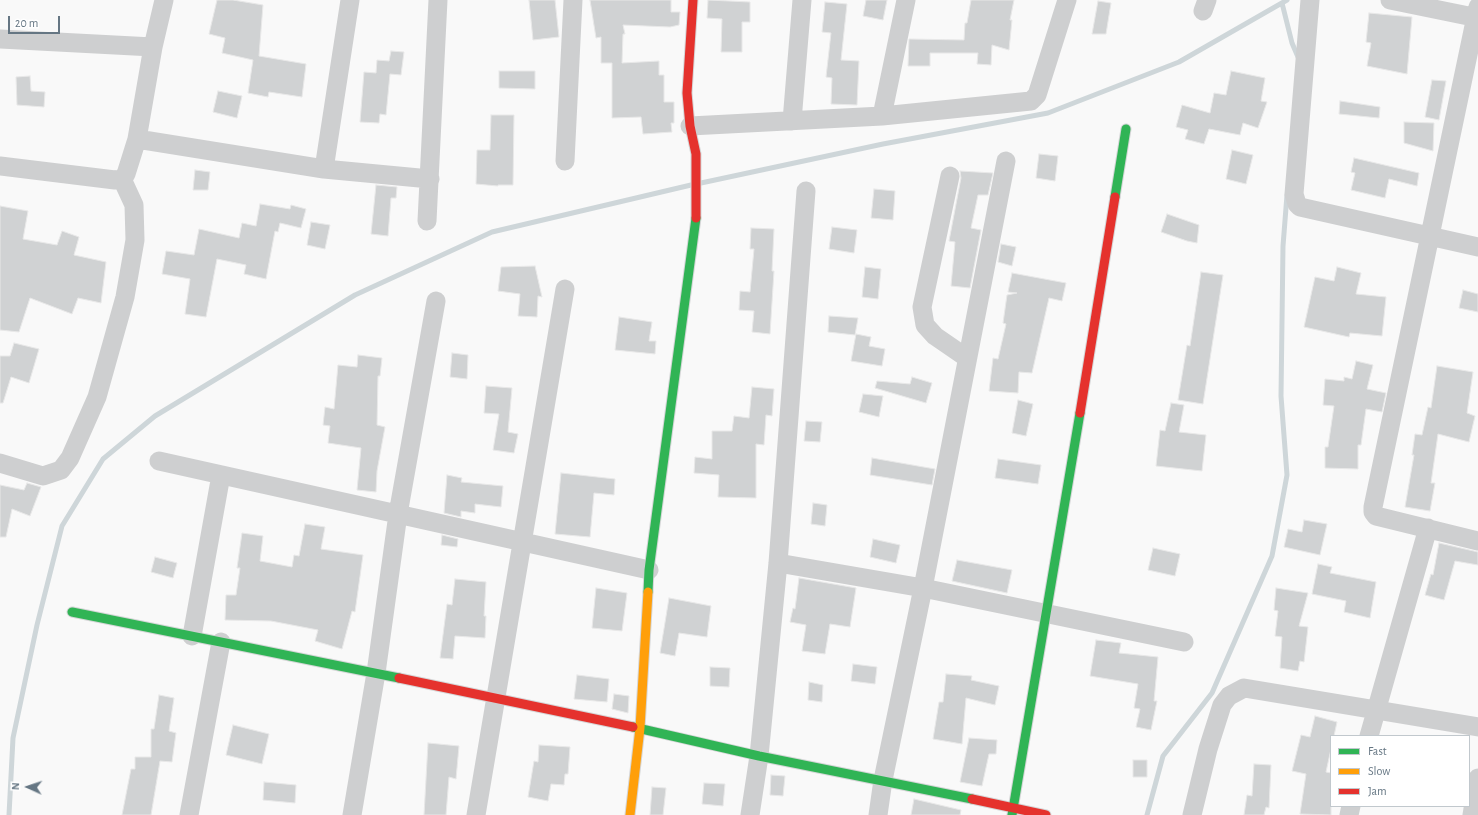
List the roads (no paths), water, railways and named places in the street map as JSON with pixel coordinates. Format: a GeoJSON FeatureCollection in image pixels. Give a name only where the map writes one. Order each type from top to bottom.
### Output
{"type":"FeatureCollection","features":[{"type":"Feature","properties":{"kind":"street"},"geometry":{"type":"LineString","coordinates":[[0,166],[115,180],[122,179],[126,174],[137,139],[153,47],[164,0]]}},
{"type":"Feature","properties":{"kind":"street"},"geometry":{"type":"LineString","coordinates":[[324,169],[350,0]]}},
{"type":"Feature","properties":{"kind":"street"},"geometry":{"type":"LineString","coordinates":[[427,221],[438,0]]}},
{"type":"Feature","properties":{"kind":"street"},"geometry":{"type":"LineString","coordinates":[[565,161],[574,0]]}},
{"type":"Feature","properties":{"kind":"street"},"geometry":{"type":"LineString","coordinates":[[630,815],[640,728],[649,570],[696,216],[696,154],[690,126],[687,93],[693,0]]}},
{"type":"Feature","properties":{"kind":"street"},"geometry":{"type":"LineString","coordinates":[[792,121],[802,0]]}},
{"type":"Feature","properties":{"kind":"street"},"geometry":{"type":"LineString","coordinates":[[882,116],[906,0]]}},
{"type":"Feature","properties":{"kind":"street"},"geometry":{"type":"LineString","coordinates":[[690,126],[882,116],[1020,103],[1035,98],[1067,0]]}},
{"type":"Feature","properties":{"kind":"street"},"geometry":{"type":"LineString","coordinates":[[1310,0],[1295,200],[1300,207],[1478,247]]}},
{"type":"Feature","properties":{"kind":"street"},"geometry":{"type":"LineString","coordinates":[[1390,0],[1477,14],[1373,512],[1376,516],[1478,541]]}},
{"type":"Feature","properties":{"kind":"street"},"geometry":{"type":"LineString","coordinates":[[0,38],[153,47]]}},
{"type":"Feature","properties":{"kind":"street"},"geometry":{"type":"LineString","coordinates":[[1012,811],[1048,613],[1126,129]]}},
{"type":"Feature","properties":{"kind":"street"},"geometry":{"type":"LineString","coordinates":[[137,139],[324,169],[430,179]]}},
{"type":"Feature","properties":{"kind":"street"},"geometry":{"type":"LineString","coordinates":[[878,815],[883,780],[923,588],[1006,161]]}},
{"type":"Feature","properties":{"kind":"street"},"geometry":{"type":"LineString","coordinates":[[950,176],[922,307],[925,325],[935,336],[967,358]]}},
{"type":"Feature","properties":{"kind":"street"},"geometry":{"type":"LineString","coordinates":[[0,463],[43,476],[61,470],[70,458],[97,397],[125,297],[135,240],[134,205],[122,179]]}},
{"type":"Feature","properties":{"kind":"street"},"geometry":{"type":"LineString","coordinates":[[750,815],[759,756],[778,563],[806,191]]}},
{"type":"Feature","properties":{"kind":"street"},"geometry":{"type":"LineString","coordinates":[[476,815],[497,698],[521,541],[565,289]]}},
{"type":"Feature","properties":{"kind":"street"},"geometry":{"type":"LineString","coordinates":[[352,815],[376,672],[398,514],[436,301]]}},
{"type":"Feature","properties":{"kind":"street"},"geometry":{"type":"LineString","coordinates":[[159,461],[649,570]]}},
{"type":"Feature","properties":{"kind":"street"},"geometry":{"type":"LineString","coordinates":[[192,636],[221,475]]}},
{"type":"Feature","properties":{"kind":"street"},"geometry":{"type":"LineString","coordinates":[[1369,735],[1428,528]]}},
{"type":"Feature","properties":{"kind":"street"},"geometry":{"type":"LineString","coordinates":[[778,563],[923,588],[1184,642]]}},
{"type":"Feature","properties":{"kind":"street"},"geometry":{"type":"LineString","coordinates":[[72,612],[376,672],[640,728],[759,756],[883,780],[1012,811],[1046,815]]}},
{"type":"Feature","properties":{"kind":"street"},"geometry":{"type":"LineString","coordinates":[[189,815],[220,642]]}},
{"type":"Feature","properties":{"kind":"street"},"geometry":{"type":"LineString","coordinates":[[1192,815],[1208,749],[1222,705],[1229,696],[1244,688],[1478,727]]}},
{"type":"Feature","properties":{"kind":"street"},"geometry":{"type":"LineString","coordinates":[[1472,815],[1478,778]]}},
{"type":"Feature","properties":{"kind":"waterway"},"geometry":{"type":"LineString","coordinates":[[701,183],[883,144],[1048,113],[1179,62],[1287,0]]}},
{"type":"Feature","properties":{"kind":"waterway"},"geometry":{"type":"LineString","coordinates":[[1282,3],[1292,43],[1298,57]]}},
{"type":"Feature","properties":{"kind":"waterway"},"geometry":{"type":"LineString","coordinates":[[9,815],[13,738],[37,625],[62,526],[103,459],[155,416],[355,295],[492,232],[691,185]]}},
{"type":"Feature","properties":{"kind":"waterway"},"geometry":{"type":"LineString","coordinates":[[1147,815],[1163,756],[1212,693],[1272,556],[1287,475],[1281,396],[1283,246],[1287,195]]}}]}
